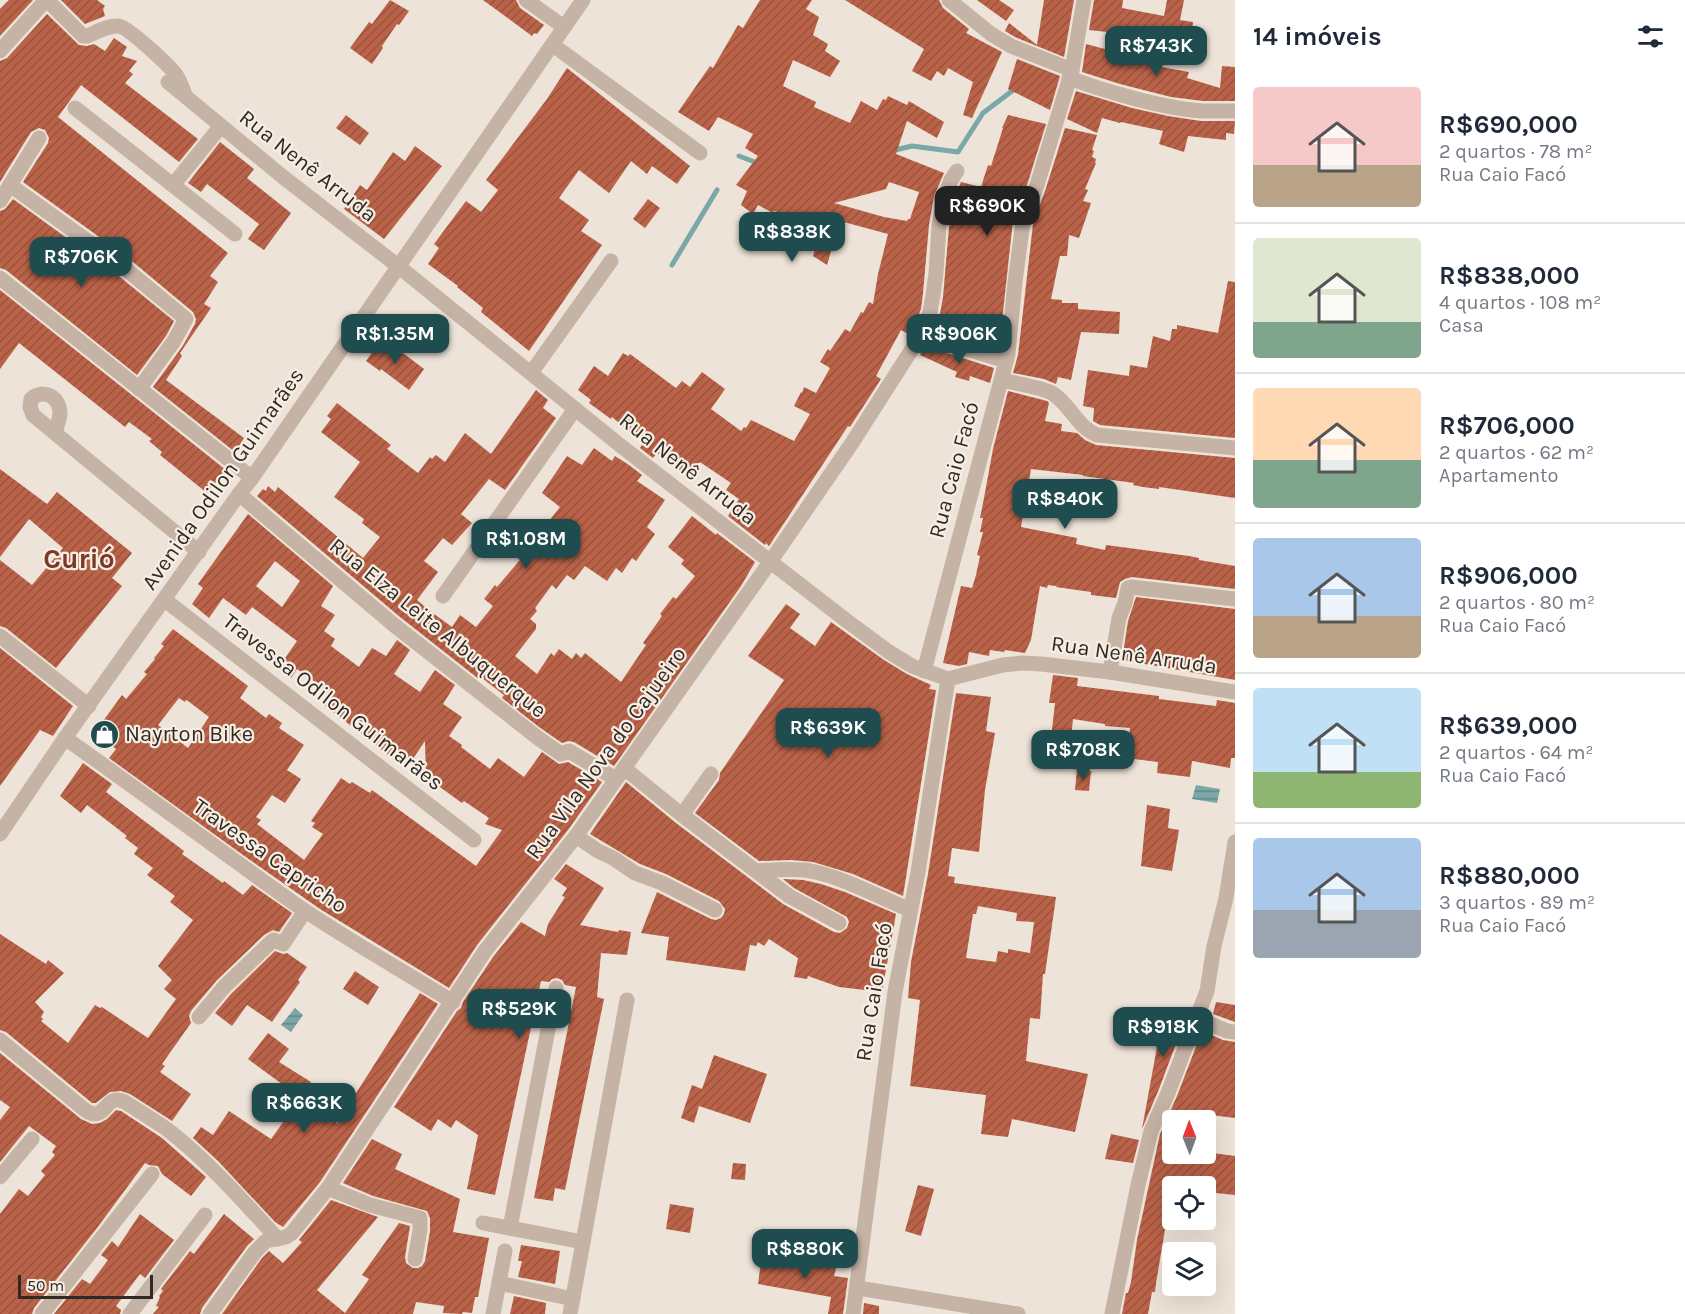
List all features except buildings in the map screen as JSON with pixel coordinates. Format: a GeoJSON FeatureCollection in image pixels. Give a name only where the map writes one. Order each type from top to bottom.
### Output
{"type":"FeatureCollection","features":[{"type":"Feature","properties":{"kind":"street"},"geometry":{"type":"LineString","coordinates":[[0,51],[47,0]]}},
{"type":"Feature","properties":{"kind":"street","name":"Rua Nenê Arruda"},"geometry":{"type":"LineString","coordinates":[[47,0],[83,36],[110,27],[121,26],[174,72],[181,82],[184,95]]}},
{"type":"Feature","properties":{"kind":"street"},"geometry":{"type":"LineString","coordinates":[[526,0],[564,27]]}},
{"type":"Feature","properties":{"kind":"street","name":"Avenida Odilon Guimarães"},"geometry":{"type":"LineString","coordinates":[[0,834],[65,738],[252,478],[583,0]]}},
{"type":"Feature","properties":{"kind":"street"},"geometry":{"type":"LineString","coordinates":[[949,0],[1011,46],[1071,74],[1125,95],[1201,111],[1235,111]]}},
{"type":"Feature","properties":{"kind":"street","name":"Rua Caio Facó"},"geometry":{"type":"LineString","coordinates":[[924,671],[1006,361],[1011,338],[1023,222],[1037,185],[1071,74],[1084,0]]}},
{"type":"Feature","properties":{"kind":"street"},"geometry":{"type":"LineString","coordinates":[[553,45],[700,153]]}},
{"type":"Feature","properties":{"kind":"street","name":"Rua Nenê Arruda"},"geometry":{"type":"LineString","coordinates":[[168,82],[575,409],[770,562],[889,652],[912,666],[948,678],[1014,663],[1041,664],[1110,672],[1235,692]]}},
{"type":"Feature","properties":{"kind":"street"},"geometry":{"type":"LineString","coordinates":[[75,108],[235,234]]}},
{"type":"Feature","properties":{"kind":"street"},"geometry":{"type":"LineString","coordinates":[[173,185],[220,126]]}},
{"type":"Feature","properties":{"kind":"street"},"geometry":{"type":"LineString","coordinates":[[0,201],[39,138]]}},
{"type":"Feature","properties":{"kind":"street","name":"Rua Vila Nova do Cajueiro"},"geometry":{"type":"LineString","coordinates":[[210,1314],[255,1252],[266,1241],[286,1237],[292,1233],[328,1188],[485,951],[576,836],[852,443],[921,335],[930,312],[944,198],[949,183],[957,171]]}},
{"type":"Feature","properties":{"kind":"street"},"geometry":{"type":"LineString","coordinates":[[10,185],[122,266],[186,319],[174,341],[139,389]]}},
{"type":"Feature","properties":{"kind":"street"},"geometry":{"type":"LineString","coordinates":[[531,374],[611,261]]}},
{"type":"Feature","properties":{"kind":"street"},"geometry":{"type":"LineString","coordinates":[[0,278],[252,478]]}},
{"type":"Feature","properties":{"kind":"street"},"geometry":{"type":"LineString","coordinates":[[921,335],[1006,361]]}},
{"type":"Feature","properties":{"kind":"street"},"geometry":{"type":"LineString","coordinates":[[1001,380],[1049,391],[1058,397],[1084,428],[1097,435],[1235,448]]}},
{"type":"Feature","properties":{"kind":"street"},"geometry":{"type":"LineString","coordinates":[[443,596],[575,409]]}},
{"type":"Feature","properties":{"kind":"street"},"geometry":{"type":"LineString","coordinates":[[55,434],[199,552]]}},
{"type":"Feature","properties":{"kind":"street","name":"Rua Elza Leite Albuquerque"},"geometry":{"type":"LineString","coordinates":[[239,494],[394,625],[538,738],[561,754],[569,751],[620,774],[682,815],[789,896],[839,923]]}},
{"type":"Feature","properties":{"kind":"street"},"geometry":{"type":"LineString","coordinates":[[1110,672],[1119,618],[1128,588],[1235,599]]}},
{"type":"Feature","properties":{"kind":"street","name":"Travessa Odilon Guimarães"},"geometry":{"type":"LineString","coordinates":[[165,600],[474,840]]}},
{"type":"Feature","properties":{"kind":"street"},"geometry":{"type":"LineString","coordinates":[[0,636],[89,706]]}},
{"type":"Feature","properties":{"kind":"street","name":"Rua Caio Facó"},"geometry":{"type":"LineString","coordinates":[[853,1314],[895,992],[918,872],[948,678]]}},
{"type":"Feature","properties":{"kind":"street","name":"Travessa Capricho"},"geometry":{"type":"LineString","coordinates":[[65,738],[305,911],[453,1002]]}},
{"type":"Feature","properties":{"kind":"street"},"geometry":{"type":"LineString","coordinates":[[682,815],[711,774]]}},
{"type":"Feature","properties":{"kind":"street"},"geometry":{"type":"LineString","coordinates":[[576,836],[635,873],[662,883],[715,910]]}},
{"type":"Feature","properties":{"kind":"street"},"geometry":{"type":"LineString","coordinates":[[1112,1314],[1151,1131],[1207,991],[1235,842]]}},
{"type":"Feature","properties":{"kind":"street"},"geometry":{"type":"LineString","coordinates":[[756,871],[789,869],[830,876],[910,910]]}},
{"type":"Feature","properties":{"kind":"street"},"geometry":{"type":"LineString","coordinates":[[199,1017],[224,987],[271,942],[274,940],[283,944],[305,911]]}},
{"type":"Feature","properties":{"kind":"street"},"geometry":{"type":"LineString","coordinates":[[510,1228],[556,988]]}},
{"type":"Feature","properties":{"kind":"street"},"geometry":{"type":"LineString","coordinates":[[499,1283],[572,1307],[627,1000]]}},
{"type":"Feature","properties":{"kind":"street"},"geometry":{"type":"LineString","coordinates":[[1197,1018],[1227,1031],[1235,1032]]}},
{"type":"Feature","properties":{"kind":"street"},"geometry":{"type":"LineString","coordinates":[[0,1040],[85,1110],[97,1114],[113,1100],[118,1099],[125,1101],[168,1131],[240,1196],[278,1239]]}},
{"type":"Feature","properties":{"kind":"street"},"geometry":{"type":"LineString","coordinates":[[0,1178],[32,1139]]}},
{"type":"Feature","properties":{"kind":"street"},"geometry":{"type":"LineString","coordinates":[[42,1314],[152,1174]]}},
{"type":"Feature","properties":{"kind":"street"},"geometry":{"type":"LineString","coordinates":[[328,1188],[370,1204],[420,1218],[415,1259]]}},
{"type":"Feature","properties":{"kind":"street"},"geometry":{"type":"LineString","coordinates":[[130,1314],[205,1215]]}},
{"type":"Feature","properties":{"kind":"street"},"geometry":{"type":"LineString","coordinates":[[483,1223],[583,1242]]}},
{"type":"Feature","properties":{"kind":"street"},"geometry":{"type":"LineString","coordinates":[[493,1314],[505,1251]]}},
{"type":"Feature","properties":{"kind":"street"},"geometry":{"type":"LineString","coordinates":[[858,1288],[1018,1314]]}},
{"type":"Feature","properties":{"kind":"water"},"geometry":{"type":"Polygon","coordinates":[[[1196,785],[1220,789],[1217,803],[1192,799],[1196,785]]]}},
{"type":"Feature","properties":{"kind":"water"},"geometry":{"type":"Polygon","coordinates":[[[295,1008],[303,1015],[291,1032],[281,1025],[295,1008]]]}},
{"type":"Feature","properties":{"kind":"waterway"},"geometry":{"type":"LineString","coordinates":[[891,151],[912,146],[958,152],[983,113],[1016,88]]}},
{"type":"Feature","properties":{"kind":"waterway"},"geometry":{"type":"LineString","coordinates":[[739,156],[760,164]]}},
{"type":"Feature","properties":{"kind":"waterway"},"geometry":{"type":"LineString","coordinates":[[672,265],[717,190]]}},
{"type":"Feature","properties":{"kind":"place","name":"Nayrton Bike"},"geometry":{"type":"Point","coordinates":[104,734]}},
{"type":"Feature","properties":{"kind":"district","name":"Curió"},"geometry":{"type":"Point","coordinates":[79,558]}}]}
